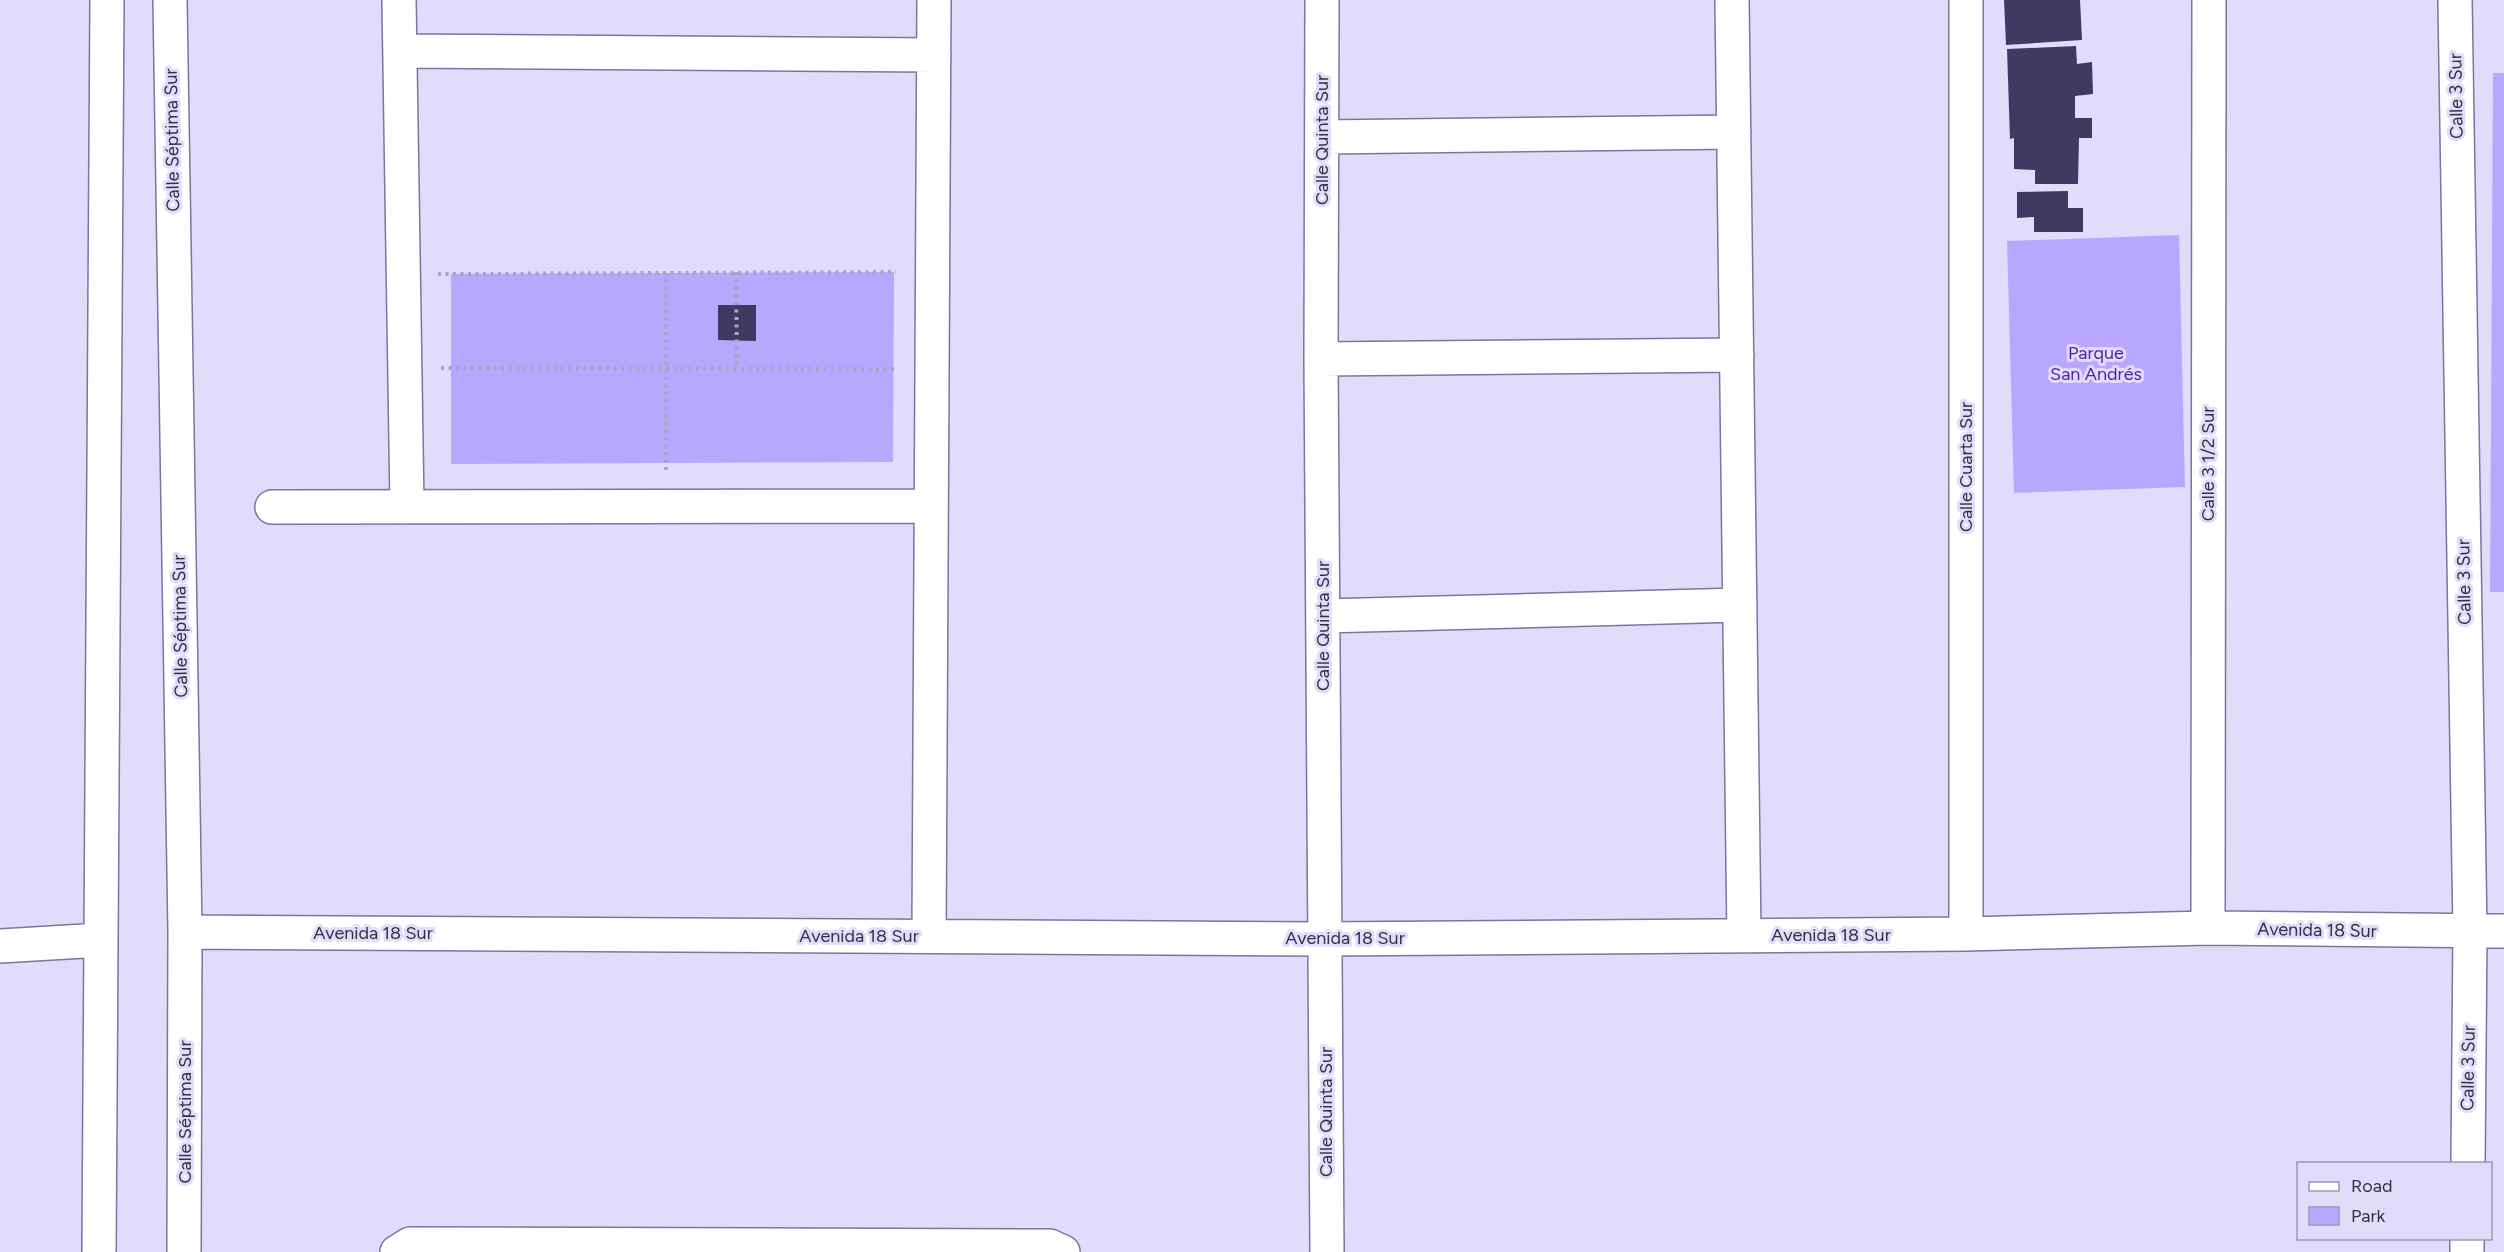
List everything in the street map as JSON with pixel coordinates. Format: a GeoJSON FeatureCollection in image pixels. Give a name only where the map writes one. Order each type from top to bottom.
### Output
{"type":"FeatureCollection","features":[{"type":"Feature","properties":{"kind":"street"},"geometry":{"type":"LineString","coordinates":[[99,1252],[107,0]]}},
{"type":"Feature","properties":{"kind":"street","name":"Calle Séptima Sur"},"geometry":{"type":"LineString","coordinates":[[170,0],[185,932],[184,1252]]}},
{"type":"Feature","properties":{"kind":"street"},"geometry":{"type":"LineString","coordinates":[[399,0],[407,506]]}},
{"type":"Feature","properties":{"kind":"street"},"geometry":{"type":"LineString","coordinates":[[929,936],[934,0]]}},
{"type":"Feature","properties":{"kind":"street","name":"Calle Quinta Sur"},"geometry":{"type":"LineString","coordinates":[[1322,0],[1321,359],[1327,1252]]}},
{"type":"Feature","properties":{"kind":"street"},"geometry":{"type":"LineString","coordinates":[[1732,0],[1744,936]]}},
{"type":"Feature","properties":{"kind":"street","name":"Calle Cuarta Sur"},"geometry":{"type":"LineString","coordinates":[[1966,0],[1966,934]]}},
{"type":"Feature","properties":{"kind":"street","name":"Calle 3 1/2 Sur"},"geometry":{"type":"LineString","coordinates":[[2208,928],[2209,0]]}},
{"type":"Feature","properties":{"kind":"street","name":"Calle 3 Sur"},"geometry":{"type":"LineString","coordinates":[[2455,0],[2470,932],[2468,1162]]}},
{"type":"Feature","properties":{"kind":"street"},"geometry":{"type":"LineString","coordinates":[[400,51],[934,55]]}},
{"type":"Feature","properties":{"kind":"street"},"geometry":{"type":"LineString","coordinates":[[1323,138],[1734,132]]}},
{"type":"Feature","properties":{"kind":"street"},"geometry":{"type":"LineString","coordinates":[[1321,359],[1737,355]]}},
{"type":"Feature","properties":{"kind":"street"},"geometry":{"type":"LineString","coordinates":[[272,507],[931,506]]}},
{"type":"Feature","properties":{"kind":"street"},"geometry":{"type":"LineString","coordinates":[[1324,616],[1740,605]]}},
{"type":"Feature","properties":{"kind":"street","name":"Avenida 18 Sur"},"geometry":{"type":"LineString","coordinates":[[185,932],[1325,939],[1966,934],[2208,928],[2504,931]]}},
{"type":"Feature","properties":{"kind":"street"},"geometry":{"type":"LineString","coordinates":[[0,946],[100,940]]}},
{"type":"Feature","properties":{"kind":"street"},"geometry":{"type":"LineString","coordinates":[[397,1252],[410,1244],[1050,1246],[1063,1252]]}},
{"type":"Feature","properties":{"kind":"path"},"geometry":{"type":"LineString","coordinates":[[403,275],[933,271]]}},
{"type":"Feature","properties":{"kind":"path"},"geometry":{"type":"LineString","coordinates":[[736,272],[737,369]]}},
{"type":"Feature","properties":{"kind":"path"},"geometry":{"type":"LineString","coordinates":[[665,506],[666,273]]}},
{"type":"Feature","properties":{"kind":"path"},"geometry":{"type":"LineString","coordinates":[[405,368],[932,369]]}},
{"type":"Feature","properties":{"kind":"green space"},"geometry":{"type":"Polygon","coordinates":[[[2493,73],[2504,73],[2504,592],[2490,592],[2493,73]]]}},
{"type":"Feature","properties":{"kind":"green space","name":"Parque San Andrés"},"geometry":{"type":"Polygon","coordinates":[[[2179,235],[2185,487],[2014,493],[2007,241],[2179,235]]]}},
{"type":"Feature","properties":{"kind":"green space"},"geometry":{"type":"Polygon","coordinates":[[[894,272],[893,462],[451,464],[451,274],[894,272]]]}},
{"type":"Feature","properties":{"kind":"building"},"geometry":{"type":"Polygon","coordinates":[[[2004,0],[2080,0],[2082,40],[2006,45],[2004,0]]]}},
{"type":"Feature","properties":{"kind":"building"},"geometry":{"type":"Polygon","coordinates":[[[2076,46],[2077,64],[2092,62],[2093,94],[2075,96],[2075,118],[2092,118],[2092,138],[2079,138],[2078,184],[2035,184],[2035,170],[2014,169],[2014,138],[2010,139],[2007,49],[2076,46]]]}},
{"type":"Feature","properties":{"kind":"building"},"geometry":{"type":"Polygon","coordinates":[[[2068,191],[2068,208],[2083,208],[2083,232],[2034,232],[2034,217],[2017,218],[2017,192],[2068,191]]]}},
{"type":"Feature","properties":{"kind":"building"},"geometry":{"type":"Polygon","coordinates":[[[718,305],[756,305],[756,341],[718,340],[718,305]]]}}]}
